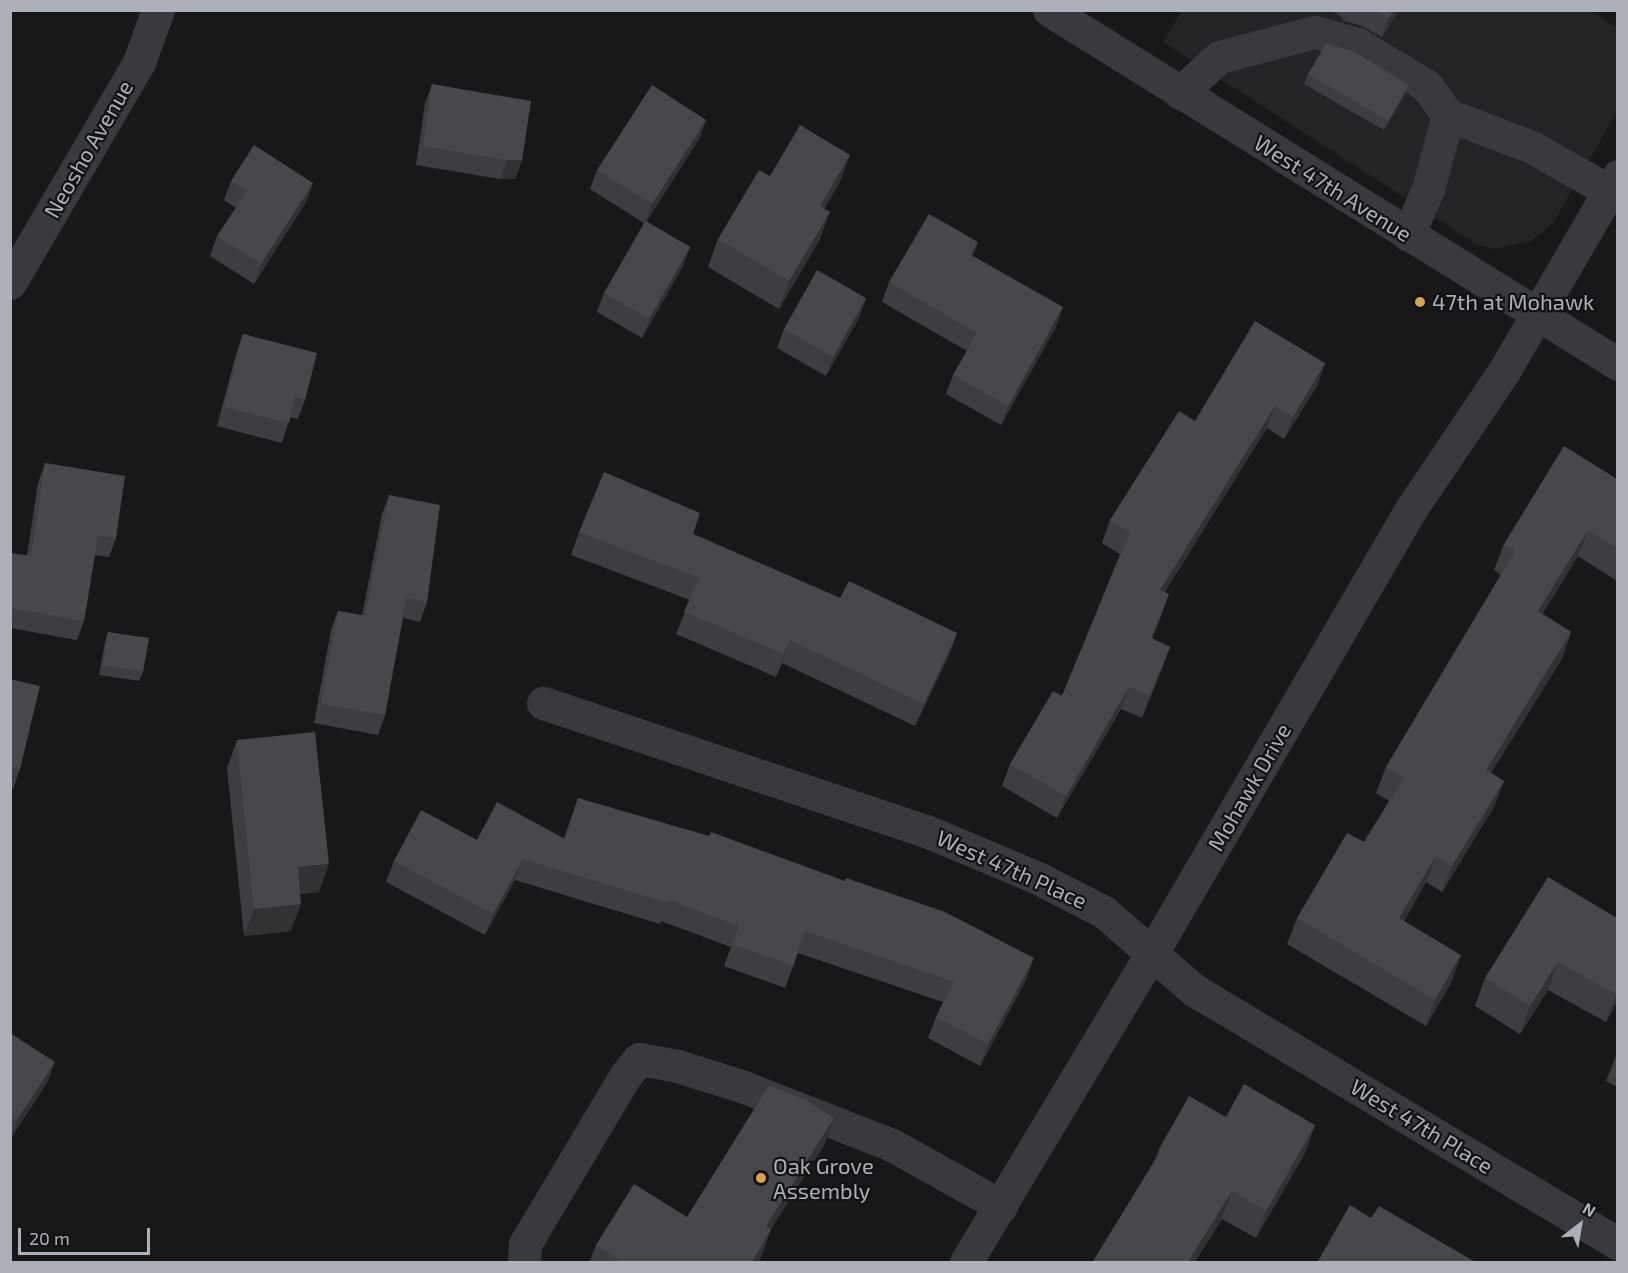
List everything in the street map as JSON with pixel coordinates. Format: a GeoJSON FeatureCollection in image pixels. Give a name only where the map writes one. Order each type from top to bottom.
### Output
{"type":"FeatureCollection","features":[{"type":"Feature","properties":{"kind":"street","name":"Neosho Avenue"},"geometry":{"type":"LineString","coordinates":[[10,283],[139,62],[158,10]]}},
{"type":"Feature","properties":{"kind":"street","name":"West 47th Avenue"},"geometry":{"type":"LineString","coordinates":[[1048,10],[1617,364]]}},
{"type":"Feature","properties":{"kind":"street"},"geometry":{"type":"LineString","coordinates":[[1180,93],[1219,57],[1315,32],[1357,44],[1426,85],[1448,115],[1532,147],[1613,184]]}},
{"type":"Feature","properties":{"kind":"street"},"geometry":{"type":"LineString","coordinates":[[1408,235],[1428,189],[1448,115]]}},
{"type":"Feature","properties":{"kind":"street","name":"Mohawk Drive"},"geometry":{"type":"LineString","coordinates":[[966,1263],[1152,953],[1411,509],[1504,371],[1613,184]]}},
{"type":"Feature","properties":{"kind":"street","name":"West 47th Place"},"geometry":{"type":"LineString","coordinates":[[543,703],[926,831],[1038,878],[1104,912],[1194,990],[1617,1244]]}},
{"type":"Feature","properties":{"kind":"street"},"geometry":{"type":"LineString","coordinates":[[524,1263],[525,1244],[625,1076],[639,1059],[678,1066],[744,1087],[892,1145],[1000,1206]]}},
{"type":"Feature","properties":{"kind":"shaded area"},"geometry":{"type":"Polygon","coordinates":[[[1182,11],[1590,11],[1617,28],[1617,112],[1553,223],[1531,241],[1494,249],[1478,245],[1163,42],[1182,11]]]}},
{"type":"Feature","properties":{"kind":"building"},"geometry":{"type":"Polygon","coordinates":[[[1376,10],[1394,10],[1389,18],[1376,10]]]}},
{"type":"Feature","properties":{"kind":"building"},"geometry":{"type":"Polygon","coordinates":[[[1326,44],[1353,51],[1409,85],[1388,121],[1308,74],[1326,44]]]}},
{"type":"Feature","properties":{"kind":"building"},"geometry":{"type":"Polygon","coordinates":[[[432,84],[531,101],[522,160],[507,160],[423,146],[432,84]]]}},
{"type":"Feature","properties":{"kind":"building"},"geometry":{"type":"Polygon","coordinates":[[[652,85],[706,120],[652,204],[597,170],[652,85]]]}},
{"type":"Feature","properties":{"kind":"building"},"geometry":{"type":"Polygon","coordinates":[[[800,125],[850,155],[820,206],[830,212],[789,281],[718,239],[759,170],[770,176],[800,125]]]}},
{"type":"Feature","properties":{"kind":"building"},"geometry":{"type":"Polygon","coordinates":[[[254,145],[313,183],[261,264],[217,236],[247,191],[231,181],[254,145]]]}},
{"type":"Feature","properties":{"kind":"building"},"geometry":{"type":"Polygon","coordinates":[[[929,214],[978,242],[971,255],[1063,307],[1008,406],[953,375],[977,333],[889,282],[929,214]]]}},
{"type":"Feature","properties":{"kind":"building"},"geometry":{"type":"Polygon","coordinates":[[[646,221],[690,247],[649,319],[604,293],[646,221]]]}},
{"type":"Feature","properties":{"kind":"building"},"geometry":{"type":"Polygon","coordinates":[[[817,270],[866,298],[833,357],[784,329],[817,270]]]}},
{"type":"Feature","properties":{"kind":"building"},"geometry":{"type":"Polygon","coordinates":[[[1255,321],[1325,363],[1293,417],[1275,406],[1160,590],[1169,594],[1151,638],[1170,647],[1150,695],[1129,687],[1066,796],[1010,764],[1053,691],[1062,696],[1130,533],[1110,520],[1179,411],[1195,421],[1255,321]]]}},
{"type":"Feature","properties":{"kind":"building"},"geometry":{"type":"Polygon","coordinates":[[[243,334],[317,353],[305,400],[295,397],[289,423],[224,407],[243,334]]]}},
{"type":"Feature","properties":{"kind":"building"},"geometry":{"type":"Polygon","coordinates":[[[1564,446],[1617,479],[1617,548],[1588,530],[1538,611],[1571,632],[1486,770],[1504,781],[1452,866],[1436,856],[1399,918],[1461,955],[1435,1000],[1297,918],[1347,833],[1364,842],[1404,778],[1386,767],[1515,551],[1504,544],[1564,446]]]}},
{"type":"Feature","properties":{"kind":"building"},"geometry":{"type":"Polygon","coordinates":[[[45,463],[125,476],[116,538],[98,536],[84,621],[10,608],[10,553],[31,556],[45,463]]]}},
{"type":"Feature","properties":{"kind":"building"},"geometry":{"type":"Polygon","coordinates":[[[604,472],[700,513],[693,534],[840,598],[849,581],[957,633],[924,704],[790,640],[784,654],[684,612],[699,578],[579,532],[604,472]]]}},
{"type":"Feature","properties":{"kind":"building"},"geometry":{"type":"Polygon","coordinates":[[[389,495],[440,505],[427,602],[406,598],[385,715],[321,704],[338,611],[365,616],[389,495]]]}},
{"type":"Feature","properties":{"kind":"building"},"geometry":{"type":"Polygon","coordinates":[[[108,632],[149,638],[143,672],[103,665],[108,632]]]}},
{"type":"Feature","properties":{"kind":"building"},"geometry":{"type":"Polygon","coordinates":[[[10,679],[40,686],[20,769],[10,767],[10,679]]]}},
{"type":"Feature","properties":{"kind":"building"},"geometry":{"type":"Polygon","coordinates":[[[315,732],[329,864],[298,867],[301,904],[254,909],[237,740],[315,732]]]}},
{"type":"Feature","properties":{"kind":"building"},"geometry":{"type":"Polygon","coordinates":[[[578,798],[709,836],[711,832],[845,881],[846,878],[945,912],[1034,958],[988,1044],[936,1017],[954,982],[805,931],[793,966],[732,944],[739,926],[669,900],[668,903],[523,859],[493,914],[394,861],[421,810],[477,840],[497,802],[565,839],[578,798]]]}},
{"type":"Feature","properties":{"kind":"building"},"geometry":{"type":"Polygon","coordinates":[[[1548,877],[1617,918],[1616,994],[1558,962],[1530,1006],[1485,978],[1548,877]]]}},
{"type":"Feature","properties":{"kind":"building"},"geometry":{"type":"Polygon","coordinates":[[[10,1033],[55,1062],[18,1118],[10,1114],[10,1033]]]}},
{"type":"Feature","properties":{"kind":"building"},"geometry":{"type":"Polygon","coordinates":[[[1244,1084],[1315,1125],[1266,1211],[1232,1191],[1187,1263],[1092,1263],[1161,1150],[1159,1149],[1189,1096],[1226,1117],[1244,1084]]]}},
{"type":"Feature","properties":{"kind":"building","name":"Oak Grove Assembly"},"geometry":{"type":"Polygon","coordinates":[[[769,1085],[804,1099],[834,1118],[766,1226],[771,1229],[751,1263],[624,1263],[596,1245],[634,1184],[687,1217],[769,1085]]]}},
{"type":"Feature","properties":{"kind":"building"},"geometry":{"type":"Polygon","coordinates":[[[1350,1205],[1371,1218],[1379,1206],[1477,1263],[1321,1263],[1318,1261],[1350,1205]]]}},
{"type":"Feature","properties":{"kind":"place","name":"47th at Mohawk"},"geometry":{"type":"Point","coordinates":[1420,302]}},
{"type":"Feature","properties":{"kind":"place","name":"Oak Grove Assembly"},"geometry":{"type":"Point","coordinates":[761,1178]}}]}
